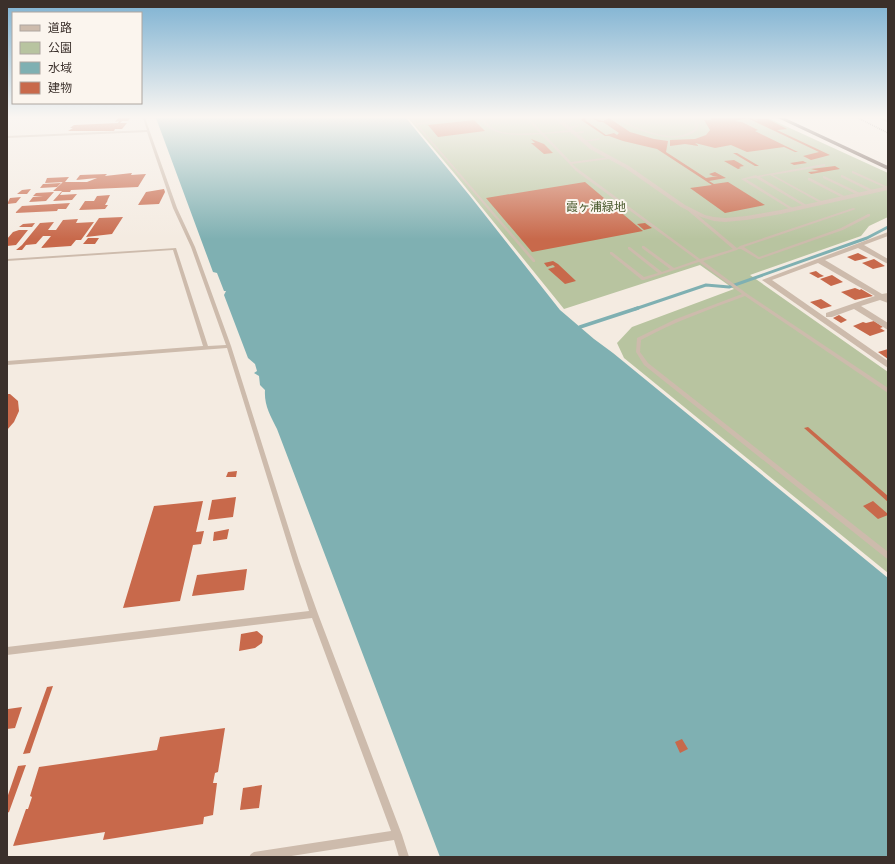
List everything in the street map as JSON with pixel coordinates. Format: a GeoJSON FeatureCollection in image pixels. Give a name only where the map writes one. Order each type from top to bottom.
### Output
{"type":"FeatureCollection","features":[{"type":"Feature","properties":{"kind":"highway"},"geometry":{"type":"LineString","coordinates":[[867,158],[888,168]]}},
{"type":"Feature","properties":{"kind":"highway"},"geometry":{"type":"LineString","coordinates":[[878,158],[888,163]]}},
{"type":"Feature","properties":{"kind":"street"},"geometry":{"type":"LineString","coordinates":[[610,158],[627,167],[686,208],[703,216],[725,220],[793,210],[888,188]]}},
{"type":"Feature","properties":{"kind":"street"},"geometry":{"type":"LineString","coordinates":[[888,234],[766,280],[888,365]]}},
{"type":"Feature","properties":{"kind":"street"},"geometry":{"type":"LineString","coordinates":[[858,245],[888,262]]}},
{"type":"Feature","properties":{"kind":"street"},"geometry":{"type":"LineString","coordinates":[[819,260],[886,298]]}},
{"type":"Feature","properties":{"kind":"street"},"geometry":{"type":"LineString","coordinates":[[828,315],[886,298]]}},
{"type":"Feature","properties":{"kind":"street"},"geometry":{"type":"LineString","coordinates":[[855,306],[888,327]]}},
{"type":"Feature","properties":{"kind":"lane"},"geometry":{"type":"LineString","coordinates":[[157,158],[174,208],[193,247],[229,346],[314,614],[398,835],[404,857]]}},
{"type":"Feature","properties":{"kind":"lane"},"geometry":{"type":"LineString","coordinates":[[446,158],[534,261]]}},
{"type":"Feature","properties":{"kind":"lane"},"geometry":{"type":"LineString","coordinates":[[565,158],[745,294],[888,391]]}},
{"type":"Feature","properties":{"kind":"lane"},"geometry":{"type":"LineString","coordinates":[[570,163],[607,158]]}},
{"type":"Feature","properties":{"kind":"lane"},"geometry":{"type":"LineString","coordinates":[[793,210],[743,179],[824,164]]}},
{"type":"Feature","properties":{"kind":"lane"},"geometry":{"type":"LineString","coordinates":[[853,172],[888,188]]}},
{"type":"Feature","properties":{"kind":"lane"},"geometry":{"type":"LineString","coordinates":[[770,174],[822,203]]}},
{"type":"Feature","properties":{"kind":"lane"},"geometry":{"type":"LineString","coordinates":[[756,176],[807,206]]}},
{"type":"Feature","properties":{"kind":"lane"},"geometry":{"type":"LineString","coordinates":[[842,176],[874,192]]}},
{"type":"Feature","properties":{"kind":"lane"},"geometry":{"type":"LineString","coordinates":[[824,177],[861,195]]}},
{"type":"Feature","properties":{"kind":"lane"},"geometry":{"type":"LineString","coordinates":[[808,179],[846,198]]}},
{"type":"Feature","properties":{"kind":"lane"},"geometry":{"type":"LineString","coordinates":[[686,208],[736,249]]}},
{"type":"Feature","properties":{"kind":"lane"},"geometry":{"type":"LineString","coordinates":[[611,253],[643,279],[702,262],[741,247],[854,209]]}},
{"type":"Feature","properties":{"kind":"lane"},"geometry":{"type":"LineString","coordinates":[[741,247],[759,258],[842,229],[869,216]]}},
{"type":"Feature","properties":{"kind":"lane"},"geometry":{"type":"LineString","coordinates":[[643,247],[673,270]]}},
{"type":"Feature","properties":{"kind":"lane"},"geometry":{"type":"LineString","coordinates":[[629,248],[661,273]]}},
{"type":"Feature","properties":{"kind":"lane"},"geometry":{"type":"LineString","coordinates":[[7,260],[175,249],[206,347]]}},
{"type":"Feature","properties":{"kind":"lane"},"geometry":{"type":"LineString","coordinates":[[745,294],[649,333],[639,339],[638,352],[646,364],[888,556]]}},
{"type":"Feature","properties":{"kind":"lane"},"geometry":{"type":"LineString","coordinates":[[7,363],[229,346]]}},
{"type":"Feature","properties":{"kind":"lane"},"geometry":{"type":"LineString","coordinates":[[7,651],[314,614]]}},
{"type":"Feature","properties":{"kind":"lane"},"geometry":{"type":"LineString","coordinates":[[254,857],[398,835]]}},
{"type":"Feature","properties":{"kind":"green space","name":"霞ヶ浦緑地"},"geometry":{"type":"Polygon","coordinates":[[[442,158],[856,158],[888,173],[888,217],[869,226],[861,236],[750,275],[888,372],[888,573],[624,358],[617,343],[632,327],[734,289],[700,265],[564,309],[442,158]]]}},
{"type":"Feature","properties":{"kind":"water"},"geometry":{"type":"Polygon","coordinates":[[[171,158],[439,158],[560,310],[888,578],[888,857],[440,857],[277,429],[268,410],[265,400],[265,390],[260,385],[259,376],[254,373],[257,371],[255,364],[248,358],[224,295],[226,291],[224,291],[217,273],[213,272],[171,158]]]}},
{"type":"Feature","properties":{"kind":"building"},"geometry":{"type":"Polygon","coordinates":[[[671,158],[676,158],[706,178],[718,176],[709,174],[715,172],[726,178],[709,181],[714,184],[728,182],[765,205],[725,213],[690,188],[712,185],[671,158]]]}},
{"type":"Feature","properties":{"kind":"building"},"geometry":{"type":"Polygon","coordinates":[[[742,158],[746,158],[759,166],[755,166],[742,158]]]}},
{"type":"Feature","properties":{"kind":"building"},"geometry":{"type":"Polygon","coordinates":[[[734,160],[744,166],[739,167],[741,168],[738,169],[724,161],[734,160]]]}},
{"type":"Feature","properties":{"kind":"building"},"geometry":{"type":"Polygon","coordinates":[[[803,161],[807,163],[794,165],[790,163],[803,161]]]}},
{"type":"Feature","properties":{"kind":"building"},"geometry":{"type":"Polygon","coordinates":[[[835,166],[840,169],[811,174],[808,172],[819,171],[811,169],[835,166]]]}},
{"type":"Feature","properties":{"kind":"building"},"geometry":{"type":"Polygon","coordinates":[[[132,173],[131,175],[146,174],[138,187],[71,190],[70,192],[62,192],[60,195],[77,194],[72,200],[53,201],[62,191],[53,191],[63,182],[87,182],[97,178],[76,180],[80,175],[107,174],[105,176],[132,173]]]}},
{"type":"Feature","properties":{"kind":"building"},"geometry":{"type":"Polygon","coordinates":[[[69,177],[65,182],[45,183],[47,178],[69,177]]]}},
{"type":"Feature","properties":{"kind":"building"},"geometry":{"type":"Polygon","coordinates":[[[585,182],[643,231],[532,252],[486,198],[585,182]]]}},
{"type":"Feature","properties":{"kind":"building"},"geometry":{"type":"Polygon","coordinates":[[[61,183],[57,187],[40,188],[43,184],[61,183]]]}},
{"type":"Feature","properties":{"kind":"building"},"geometry":{"type":"Polygon","coordinates":[[[31,189],[27,194],[17,194],[22,190],[31,189]]]}},
{"type":"Feature","properties":{"kind":"building"},"geometry":{"type":"Polygon","coordinates":[[[164,189],[165,192],[159,204],[138,205],[146,192],[164,189]]]}},
{"type":"Feature","properties":{"kind":"building"},"geometry":{"type":"Polygon","coordinates":[[[54,192],[46,201],[29,202],[33,197],[43,196],[33,196],[36,193],[54,192]]]}},
{"type":"Feature","properties":{"kind":"building"},"geometry":{"type":"Polygon","coordinates":[[[110,195],[105,205],[108,205],[105,209],[79,210],[85,201],[94,201],[97,196],[110,195]]]}},
{"type":"Feature","properties":{"kind":"building"},"geometry":{"type":"Polygon","coordinates":[[[21,197],[16,203],[7,204],[10,198],[21,197]]]}},
{"type":"Feature","properties":{"kind":"building"},"geometry":{"type":"Polygon","coordinates":[[[70,203],[66,209],[58,209],[57,211],[15,213],[22,206],[70,203]]]}},
{"type":"Feature","properties":{"kind":"building"},"geometry":{"type":"Polygon","coordinates":[[[123,217],[112,234],[86,237],[99,218],[123,217]]]}},
{"type":"Feature","properties":{"kind":"building"},"geometry":{"type":"Polygon","coordinates":[[[78,219],[76,223],[94,222],[81,240],[76,240],[71,246],[41,248],[51,236],[43,236],[36,244],[26,245],[22,250],[16,250],[40,223],[54,222],[48,230],[56,230],[63,220],[78,219]]]}},
{"type":"Feature","properties":{"kind":"building"},"geometry":{"type":"Polygon","coordinates":[[[35,223],[32,227],[19,227],[23,224],[35,223]]]}},
{"type":"Feature","properties":{"kind":"building"},"geometry":{"type":"Polygon","coordinates":[[[645,223],[652,228],[644,230],[637,224],[645,223]]]}},
{"type":"Feature","properties":{"kind":"building"},"geometry":{"type":"Polygon","coordinates":[[[28,230],[16,245],[7,246],[7,239],[13,232],[28,230]]]}},
{"type":"Feature","properties":{"kind":"building"},"geometry":{"type":"Polygon","coordinates":[[[88,238],[99,238],[95,244],[83,244],[88,238]]]}},
{"type":"Feature","properties":{"kind":"building"},"geometry":{"type":"Polygon","coordinates":[[[858,253],[868,258],[855,261],[847,257],[858,253]]]}},
{"type":"Feature","properties":{"kind":"building"},"geometry":{"type":"Polygon","coordinates":[[[874,259],[885,266],[873,269],[862,263],[874,259]]]}},
{"type":"Feature","properties":{"kind":"building"},"geometry":{"type":"Polygon","coordinates":[[[553,261],[576,281],[565,284],[548,269],[555,267],[553,265],[547,267],[544,263],[553,261]]]}},
{"type":"Feature","properties":{"kind":"building"},"geometry":{"type":"Polygon","coordinates":[[[816,271],[824,276],[818,278],[809,273],[816,271]]]}},
{"type":"Feature","properties":{"kind":"building"},"geometry":{"type":"Polygon","coordinates":[[[832,275],[843,282],[831,286],[820,279],[832,275]]]}},
{"type":"Feature","properties":{"kind":"building"},"geometry":{"type":"Polygon","coordinates":[[[855,288],[861,289],[873,296],[855,300],[841,292],[855,288]]]}},
{"type":"Feature","properties":{"kind":"building"},"geometry":{"type":"Polygon","coordinates":[[[821,299],[832,306],[821,309],[810,302],[821,299]]]}},
{"type":"Feature","properties":{"kind":"building"},"geometry":{"type":"Polygon","coordinates":[[[839,315],[847,320],[841,323],[833,318],[839,315]]]}},
{"type":"Feature","properties":{"kind":"building"},"geometry":{"type":"Polygon","coordinates":[[[874,321],[883,327],[880,328],[885,331],[870,336],[853,326],[863,322],[866,323],[874,321]]]}},
{"type":"Feature","properties":{"kind":"building"},"geometry":{"type":"Polygon","coordinates":[[[888,349],[888,359],[878,352],[888,349]]]}},
{"type":"Feature","properties":{"kind":"building"},"geometry":{"type":"Polygon","coordinates":[[[7,394],[10,394],[18,401],[19,411],[14,422],[7,430],[7,394]]]}},
{"type":"Feature","properties":{"kind":"building"},"geometry":{"type":"Polygon","coordinates":[[[808,427],[888,496],[888,502],[804,428],[808,427]]]}},
{"type":"Feature","properties":{"kind":"building"},"geometry":{"type":"Polygon","coordinates":[[[237,471],[236,477],[226,477],[228,472],[237,471]]]}},
{"type":"Feature","properties":{"kind":"building"},"geometry":{"type":"Polygon","coordinates":[[[236,497],[233,517],[208,520],[212,500],[236,497]]]}},
{"type":"Feature","properties":{"kind":"building"},"geometry":{"type":"Polygon","coordinates":[[[203,501],[196,532],[204,531],[201,544],[193,545],[180,601],[123,608],[154,506],[203,501]]]}},
{"type":"Feature","properties":{"kind":"building"},"geometry":{"type":"Polygon","coordinates":[[[873,501],[888,515],[878,519],[863,506],[873,501]]]}},
{"type":"Feature","properties":{"kind":"building"},"geometry":{"type":"Polygon","coordinates":[[[229,529],[227,539],[213,541],[214,532],[229,529]]]}},
{"type":"Feature","properties":{"kind":"building"},"geometry":{"type":"Polygon","coordinates":[[[247,569],[244,590],[192,596],[197,575],[247,569]]]}},
{"type":"Feature","properties":{"kind":"building"},"geometry":{"type":"Polygon","coordinates":[[[257,631],[263,636],[262,643],[255,648],[239,651],[241,634],[257,631]]]}},
{"type":"Feature","properties":{"kind":"building"},"geometry":{"type":"Polygon","coordinates":[[[53,686],[30,753],[23,754],[47,687],[53,686]]]}},
{"type":"Feature","properties":{"kind":"building"},"geometry":{"type":"Polygon","coordinates":[[[22,707],[15,728],[7,729],[8,709],[22,707]]]}},
{"type":"Feature","properties":{"kind":"building"},"geometry":{"type":"Polygon","coordinates":[[[225,728],[218,772],[215,773],[213,783],[217,783],[213,815],[204,817],[203,824],[103,840],[105,832],[13,846],[26,809],[28,809],[32,797],[30,796],[39,767],[157,750],[160,737],[225,728]]]}},
{"type":"Feature","properties":{"kind":"building"},"geometry":{"type":"Polygon","coordinates":[[[682,739],[688,749],[680,753],[675,742],[682,739]]]}},
{"type":"Feature","properties":{"kind":"building"},"geometry":{"type":"Polygon","coordinates":[[[26,765],[9,812],[7,813],[7,798],[18,766],[26,765]]]}},
{"type":"Feature","properties":{"kind":"building"},"geometry":{"type":"Polygon","coordinates":[[[262,785],[259,808],[240,810],[243,788],[262,785]]]}},
{"type":"Feature","properties":{"kind":"waterway"},"geometry":{"type":"LineString","coordinates":[[637,308],[706,285],[729,287],[867,238],[888,227]]}},
{"type":"Feature","properties":{"kind":"waterway"},"geometry":{"type":"LineString","coordinates":[[580,327],[637,308]]}}]}
